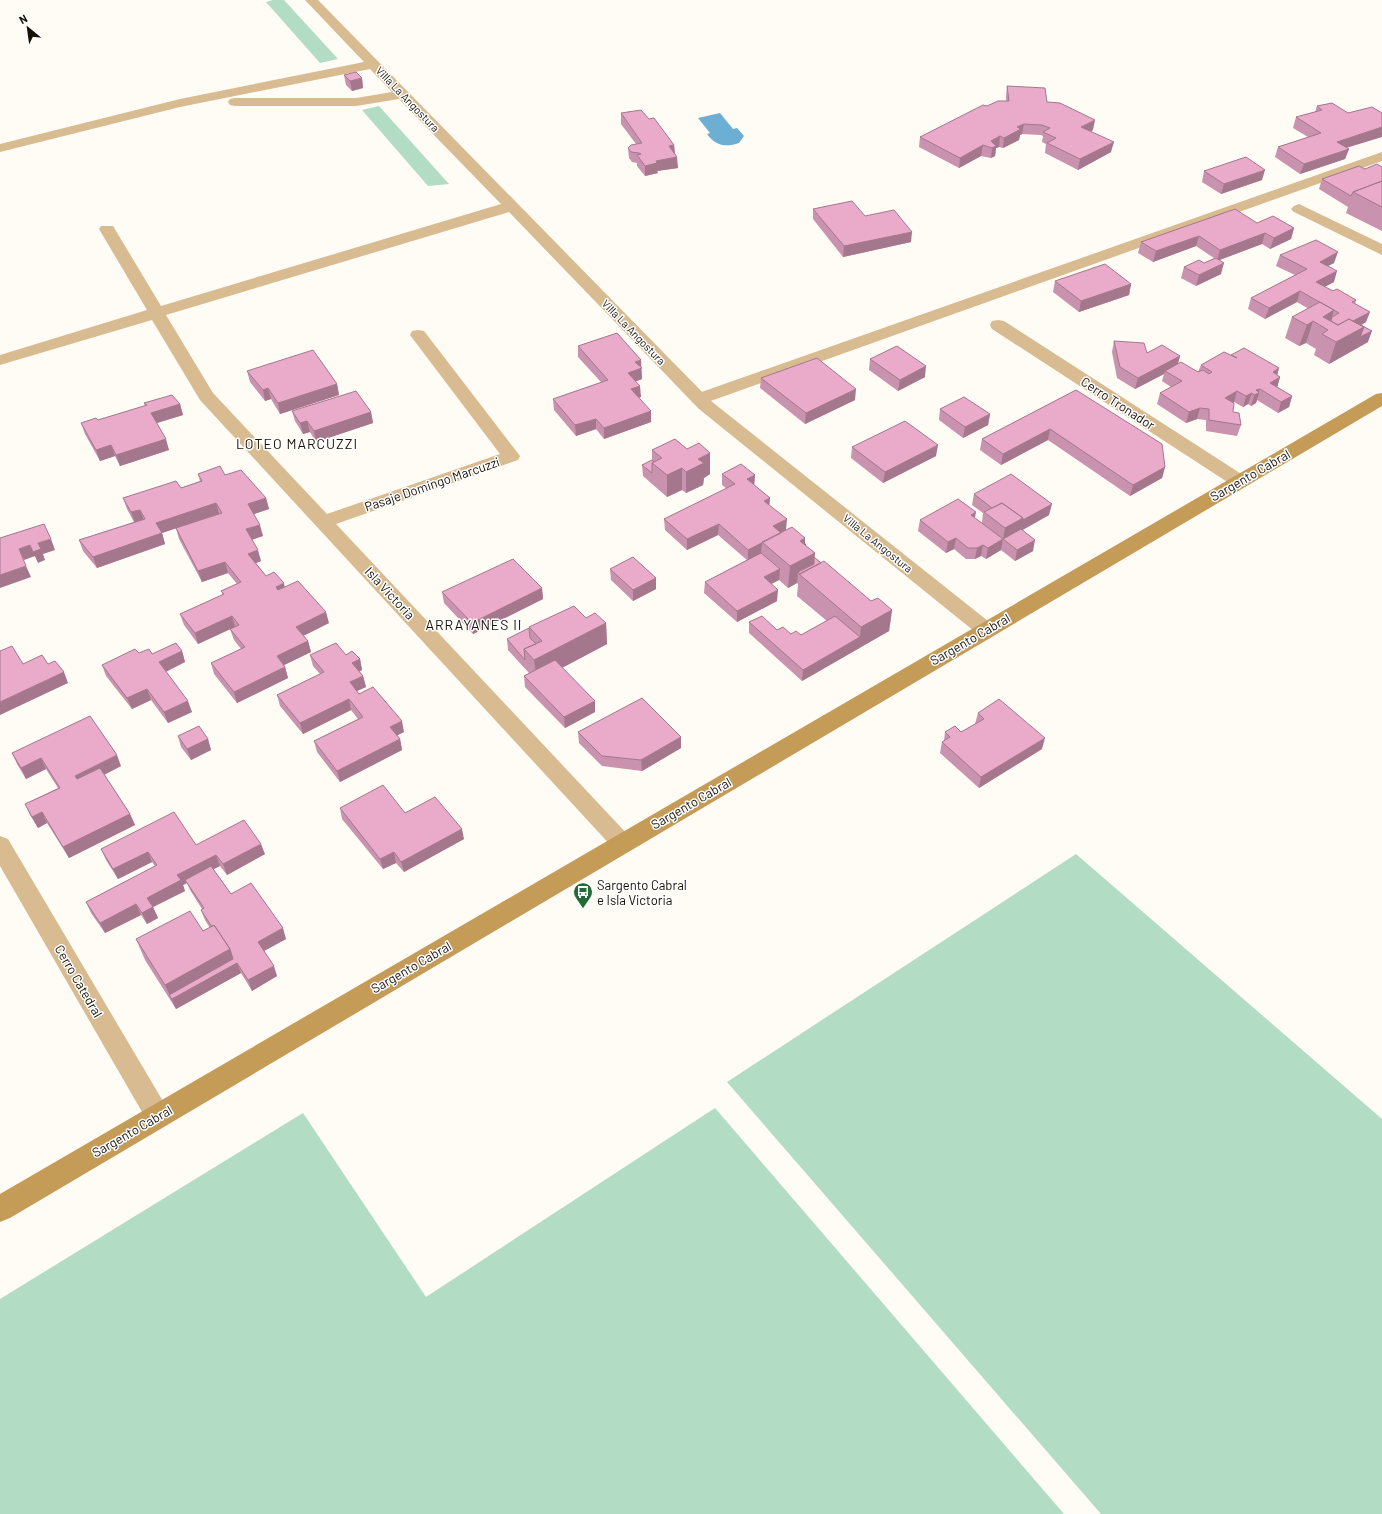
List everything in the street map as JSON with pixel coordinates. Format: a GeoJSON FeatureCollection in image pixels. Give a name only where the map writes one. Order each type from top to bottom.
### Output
{"type":"FeatureCollection","features":[{"type":"Feature","properties":{"kind":"main road","name":"Sargento Cabral"},"geometry":{"type":"LineString","coordinates":[[0,1209],[1382,398]]}},
{"type":"Feature","properties":{"kind":"street","name":"Villa La Angostura"},"geometry":{"type":"LineString","coordinates":[[311,0],[699,399],[986,630]]}},
{"type":"Feature","properties":{"kind":"street"},"geometry":{"type":"LineString","coordinates":[[0,148],[180,104],[374,64]]}},
{"type":"Feature","properties":{"kind":"street"},"geometry":{"type":"LineString","coordinates":[[180,104],[241,102],[356,102],[402,94]]}},
{"type":"Feature","properties":{"kind":"street"},"geometry":{"type":"LineString","coordinates":[[699,399],[1382,156]]}},
{"type":"Feature","properties":{"kind":"street"},"geometry":{"type":"LineString","coordinates":[[0,360],[512,206]]}},
{"type":"Feature","properties":{"kind":"street"},"geometry":{"type":"LineString","coordinates":[[1299,209],[1382,250]]}},
{"type":"Feature","properties":{"kind":"street","name":"Isla Victoria"},"geometry":{"type":"LineString","coordinates":[[107,229],[206,396],[622,843]]}},
{"type":"Feature","properties":{"kind":"street","name":"Cerro Tronador"},"geometry":{"type":"LineString","coordinates":[[998,325],[1239,481]]}},
{"type":"Feature","properties":{"kind":"street","name":"Pasaje Domingo Marcuzzi"},"geometry":{"type":"LineString","coordinates":[[323,522],[511,456],[418,335]]}},
{"type":"Feature","properties":{"kind":"street","name":"Cerro Catedral"},"geometry":{"type":"LineString","coordinates":[[0,845],[158,1116]]}},
{"type":"Feature","properties":{"kind":"green space"},"geometry":{"type":"Polygon","coordinates":[[[273,0],[284,0],[338,59],[320,63],[266,2],[273,0]]]}},
{"type":"Feature","properties":{"kind":"green space"},"geometry":{"type":"Polygon","coordinates":[[[379,106],[449,184],[428,186],[362,110],[379,106]]]}},
{"type":"Feature","properties":{"kind":"green space"},"geometry":{"type":"Polygon","coordinates":[[[1076,854],[1382,1119],[1382,1514],[1101,1514],[727,1082],[1076,854]]]}},
{"type":"Feature","properties":{"kind":"green space"},"geometry":{"type":"Polygon","coordinates":[[[715,1108],[1064,1514],[0,1514],[0,1299],[303,1113],[426,1297],[715,1108]]]}},
{"type":"Feature","properties":{"kind":"water"},"geometry":{"type":"Polygon","coordinates":[[[720,113],[733,129],[737,128],[744,136],[739,143],[725,145],[713,141],[707,134],[710,133],[698,118],[720,113]]]}},
{"type":"Feature","properties":{"kind":"building"},"geometry":{"type":"Polygon","coordinates":[[[356,72],[362,78],[350,81],[344,75],[356,72]]]}},
{"type":"Feature","properties":{"kind":"building"},"geometry":{"type":"Polygon","coordinates":[[[1007,86],[1045,88],[1047,102],[1060,103],[1095,120],[1081,127],[1114,142],[1080,159],[1047,143],[1056,138],[1043,132],[1050,128],[1042,125],[1024,124],[1017,127],[1021,129],[1004,138],[1000,136],[991,141],[996,146],[992,148],[983,145],[960,158],[920,137],[983,105],[987,106],[998,101],[1009,101],[1007,86]]]}},
{"type":"Feature","properties":{"kind":"building"},"geometry":{"type":"Polygon","coordinates":[[[1332,103],[1348,113],[1372,107],[1382,113],[1382,127],[1337,142],[1349,149],[1304,164],[1278,147],[1321,133],[1296,117],[1322,110],[1317,106],[1332,103]]]}},
{"type":"Feature","properties":{"kind":"building"},"geometry":{"type":"Polygon","coordinates":[[[641,110],[649,119],[654,118],[674,145],[669,146],[677,157],[656,161],[657,163],[645,166],[637,155],[641,154],[631,152],[628,148],[631,145],[642,143],[621,113],[641,110]]]}},
{"type":"Feature","properties":{"kind":"building"},"geometry":{"type":"Polygon","coordinates":[[[1246,157],[1265,170],[1224,184],[1204,171],[1246,157]]]}},
{"type":"Feature","properties":{"kind":"building"},"geometry":{"type":"Polygon","coordinates":[[[1377,164],[1382,167],[1382,181],[1353,192],[1351,196],[1322,179],[1359,166],[1365,169],[1377,164]]]}},
{"type":"Feature","properties":{"kind":"building"},"geometry":{"type":"Polygon","coordinates":[[[1382,181],[1382,207],[1353,192],[1382,181]]]}},
{"type":"Feature","properties":{"kind":"building"},"geometry":{"type":"Polygon","coordinates":[[[852,201],[865,216],[894,210],[912,232],[844,246],[813,209],[852,201]]]}},
{"type":"Feature","properties":{"kind":"building"},"geometry":{"type":"Polygon","coordinates":[[[1235,209],[1257,223],[1273,216],[1294,228],[1274,238],[1265,233],[1220,250],[1199,236],[1156,251],[1141,242],[1235,209]]]}},
{"type":"Feature","properties":{"kind":"building"},"geometry":{"type":"Polygon","coordinates":[[[1316,240],[1338,252],[1320,262],[1337,271],[1316,282],[1333,291],[1337,289],[1356,300],[1352,302],[1370,312],[1353,321],[1372,331],[1360,337],[1364,327],[1349,319],[1338,325],[1331,321],[1332,317],[1339,313],[1300,291],[1269,308],[1251,298],[1307,269],[1280,255],[1316,240]]]}},
{"type":"Feature","properties":{"kind":"building"},"geometry":{"type":"Polygon","coordinates":[[[1216,258],[1224,263],[1199,275],[1184,267],[1199,260],[1204,263],[1216,258]]]}},
{"type":"Feature","properties":{"kind":"building"},"geometry":{"type":"Polygon","coordinates":[[[1105,264],[1131,284],[1081,301],[1055,281],[1105,264]]]}},
{"type":"Feature","properties":{"kind":"building"},"geometry":{"type":"Polygon","coordinates":[[[1320,302],[1334,310],[1323,317],[1338,325],[1349,319],[1364,327],[1336,342],[1322,334],[1328,330],[1313,321],[1307,325],[1292,317],[1320,302]]]}},
{"type":"Feature","properties":{"kind":"building"},"geometry":{"type":"Polygon","coordinates":[[[617,333],[641,360],[635,362],[642,368],[628,373],[640,386],[631,389],[651,411],[604,428],[596,419],[575,425],[553,399],[608,380],[578,346],[617,333]]]}},
{"type":"Feature","properties":{"kind":"building"},"geometry":{"type":"Polygon","coordinates":[[[1114,341],[1144,343],[1147,353],[1162,345],[1180,356],[1138,378],[1120,367],[1114,341]]]}},
{"type":"Feature","properties":{"kind":"building"},"geometry":{"type":"Polygon","coordinates":[[[897,346],[926,366],[900,380],[870,359],[897,346]]]}},
{"type":"Feature","properties":{"kind":"building"},"geometry":{"type":"Polygon","coordinates":[[[1244,348],[1279,368],[1273,372],[1280,377],[1270,383],[1292,396],[1281,402],[1260,389],[1256,390],[1259,393],[1254,395],[1252,393],[1246,396],[1237,391],[1225,398],[1234,403],[1233,412],[1239,413],[1241,425],[1209,420],[1209,409],[1200,408],[1189,412],[1160,393],[1182,381],[1165,371],[1181,362],[1198,372],[1203,370],[1209,374],[1212,372],[1201,365],[1224,352],[1237,358],[1231,355],[1244,348]]]}},
{"type":"Feature","properties":{"kind":"building"},"geometry":{"type":"Polygon","coordinates":[[[313,350],[337,384],[278,403],[268,388],[263,390],[247,371],[313,350]]]}},
{"type":"Feature","properties":{"kind":"building"},"geometry":{"type":"Polygon","coordinates":[[[817,358],[856,389],[806,413],[761,378],[817,358]]]}},
{"type":"Feature","properties":{"kind":"building"},"geometry":{"type":"Polygon","coordinates":[[[1076,390],[1162,444],[1165,467],[1133,485],[1050,429],[1003,454],[982,439],[1076,390]]]}},
{"type":"Feature","properties":{"kind":"building"},"geometry":{"type":"Polygon","coordinates":[[[356,391],[371,412],[314,431],[307,421],[300,423],[292,411],[356,391]]]}},
{"type":"Feature","properties":{"kind":"building"},"geometry":{"type":"Polygon","coordinates":[[[172,395],[180,404],[151,413],[166,439],[116,455],[111,445],[96,450],[81,423],[96,418],[98,420],[147,405],[144,403],[172,395]]]}},
{"type":"Feature","properties":{"kind":"building"},"geometry":{"type":"Polygon","coordinates":[[[964,397],[990,414],[965,427],[940,409],[964,397]]]}},
{"type":"Feature","properties":{"kind":"building"},"geometry":{"type":"Polygon","coordinates":[[[905,421],[938,445],[885,472],[852,447],[905,421]]]}},
{"type":"Feature","properties":{"kind":"building"},"geometry":{"type":"Polygon","coordinates":[[[675,439],[687,449],[699,443],[710,453],[698,459],[704,463],[686,472],[682,468],[667,475],[652,463],[662,458],[652,450],[675,439]]]}},
{"type":"Feature","properties":{"kind":"building"},"geometry":{"type":"Polygon","coordinates":[[[652,460],[654,462],[652,463],[652,473],[642,465],[652,460]]]}},
{"type":"Feature","properties":{"kind":"building"},"geometry":{"type":"Polygon","coordinates":[[[741,464],[755,475],[747,479],[770,498],[764,501],[787,519],[773,526],[781,533],[748,550],[719,524],[687,539],[664,519],[735,484],[722,474],[741,464]]]}},
{"type":"Feature","properties":{"kind":"building"},"geometry":{"type":"Polygon","coordinates":[[[220,466],[225,475],[241,470],[266,498],[248,504],[260,525],[246,529],[258,550],[248,554],[266,576],[274,572],[284,583],[276,587],[278,590],[298,581],[326,612],[296,627],[308,641],[277,656],[285,667],[234,692],[211,663],[245,647],[230,629],[239,625],[232,616],[195,633],[180,614],[224,594],[221,591],[241,582],[225,562],[198,571],[176,528],[222,513],[216,503],[156,523],[162,533],[93,557],[79,540],[145,519],[140,510],[131,512],[123,498],[176,481],[181,488],[202,481],[198,474],[220,466]]]}},
{"type":"Feature","properties":{"kind":"building"},"geometry":{"type":"Polygon","coordinates":[[[1011,474],[1052,504],[1023,520],[1023,518],[1002,503],[992,508],[974,494],[1011,474]]]}},
{"type":"Feature","properties":{"kind":"building"},"geometry":{"type":"Polygon","coordinates":[[[958,499],[976,512],[971,515],[1003,539],[988,548],[983,545],[977,548],[968,548],[956,538],[948,542],[920,520],[958,499]]]}},
{"type":"Feature","properties":{"kind":"building"},"geometry":{"type":"Polygon","coordinates":[[[1002,503],[1023,518],[1005,528],[984,512],[1002,503]]]}},
{"type":"Feature","properties":{"kind":"building"},"geometry":{"type":"Polygon","coordinates":[[[44,524],[51,539],[38,543],[41,549],[33,552],[30,545],[19,549],[26,566],[0,575],[0,538],[44,524]]]}},
{"type":"Feature","properties":{"kind":"building"},"geometry":{"type":"Polygon","coordinates":[[[792,527],[805,538],[800,541],[815,553],[790,566],[762,542],[792,527]]]}},
{"type":"Feature","properties":{"kind":"building"},"geometry":{"type":"Polygon","coordinates":[[[1021,529],[1035,540],[1017,550],[1003,539],[1021,529]]]}},
{"type":"Feature","properties":{"kind":"building"},"geometry":{"type":"Polygon","coordinates":[[[761,553],[780,569],[764,577],[778,590],[737,611],[705,582],[761,553]]]}},
{"type":"Feature","properties":{"kind":"building"},"geometry":{"type":"Polygon","coordinates":[[[633,557],[656,578],[633,590],[610,569],[633,557]]]}},
{"type":"Feature","properties":{"kind":"building"},"geometry":{"type":"Polygon","coordinates":[[[814,557],[821,563],[800,574],[798,572],[814,564],[814,557]]]}},
{"type":"Feature","properties":{"kind":"building"},"geometry":{"type":"Polygon","coordinates":[[[513,559],[542,588],[472,623],[442,592],[513,559]]]}},
{"type":"Feature","properties":{"kind":"building"},"geometry":{"type":"Polygon","coordinates":[[[824,561],[871,601],[878,598],[892,610],[861,627],[799,574],[824,561]]]}},
{"type":"Feature","properties":{"kind":"building"},"geometry":{"type":"Polygon","coordinates":[[[574,606],[586,618],[595,613],[606,623],[534,660],[524,649],[542,641],[529,627],[574,606]]]}},
{"type":"Feature","properties":{"kind":"building"},"geometry":{"type":"Polygon","coordinates":[[[762,616],[777,630],[783,627],[791,634],[796,631],[801,635],[835,616],[860,637],[803,670],[749,622],[762,616]]]}},
{"type":"Feature","properties":{"kind":"building"},"geometry":{"type":"Polygon","coordinates":[[[529,628],[530,638],[536,644],[524,649],[525,660],[507,639],[529,628]]]}},
{"type":"Feature","properties":{"kind":"building"},"geometry":{"type":"Polygon","coordinates":[[[176,643],[182,651],[159,662],[188,701],[164,712],[147,689],[127,698],[102,665],[135,649],[139,653],[149,649],[152,654],[176,643]]]}},
{"type":"Feature","properties":{"kind":"building"},"geometry":{"type":"Polygon","coordinates":[[[336,643],[346,655],[352,651],[360,659],[352,663],[363,676],[350,682],[359,694],[373,687],[402,721],[390,727],[400,739],[337,771],[314,741],[363,717],[349,699],[300,723],[277,695],[324,672],[310,655],[336,643]]]}},
{"type":"Feature","properties":{"kind":"building"},"geometry":{"type":"Polygon","coordinates":[[[12,646],[23,664],[42,655],[48,664],[55,661],[64,672],[0,702],[0,651],[12,646]]]}},
{"type":"Feature","properties":{"kind":"building"},"geometry":{"type":"Polygon","coordinates":[[[555,660],[595,701],[564,717],[524,676],[555,660]]]}},
{"type":"Feature","properties":{"kind":"building"},"geometry":{"type":"Polygon","coordinates":[[[642,698],[681,737],[641,760],[602,756],[578,732],[642,698]]]}},
{"type":"Feature","properties":{"kind":"building"},"geometry":{"type":"Polygon","coordinates":[[[999,699],[1045,738],[981,777],[942,742],[950,737],[945,732],[955,726],[961,732],[984,719],[978,713],[999,699]]]}},
{"type":"Feature","properties":{"kind":"building"},"geometry":{"type":"Polygon","coordinates":[[[90,716],[117,755],[75,776],[77,779],[100,768],[130,814],[63,847],[42,812],[32,817],[25,804],[60,788],[41,758],[21,768],[12,753],[90,716]]]}},
{"type":"Feature","properties":{"kind":"building"},"geometry":{"type":"Polygon","coordinates":[[[199,726],[208,739],[187,749],[178,736],[199,726]]]}},
{"type":"Feature","properties":{"kind":"building"},"geometry":{"type":"Polygon","coordinates":[[[383,785],[405,813],[435,797],[462,829],[401,862],[394,852],[380,859],[340,808],[383,785]]]}},
{"type":"Feature","properties":{"kind":"building"},"geometry":{"type":"Polygon","coordinates":[[[174,812],[196,845],[244,820],[261,844],[223,864],[216,855],[177,875],[181,880],[147,898],[153,907],[142,913],[136,904],[100,923],[86,902],[157,865],[148,852],[113,869],[101,849],[174,812]]]}},
{"type":"Feature","properties":{"kind":"building"},"geometry":{"type":"Polygon","coordinates":[[[211,866],[231,894],[251,883],[283,928],[258,942],[274,966],[248,980],[237,963],[172,999],[169,995],[233,959],[230,949],[214,925],[212,927],[201,910],[204,908],[185,880],[211,866]]]}},
{"type":"Feature","properties":{"kind":"building"},"geometry":{"type":"Polygon","coordinates":[[[190,911],[203,931],[214,925],[230,949],[165,985],[136,939],[190,911]]]}},
{"type":"Feature","properties":{"kind":"place","name":"Sargento Cabral e Isla Victoria"},"geometry":{"type":"Point","coordinates":[583,909]}},
{"type":"Feature","properties":{"kind":"district","name":"LOTEO MARCUZZI"},"geometry":{"type":"Point","coordinates":[297,443]}},
{"type":"Feature","properties":{"kind":"district","name":"ARRAYANES II"},"geometry":{"type":"Point","coordinates":[474,624]}}]}
